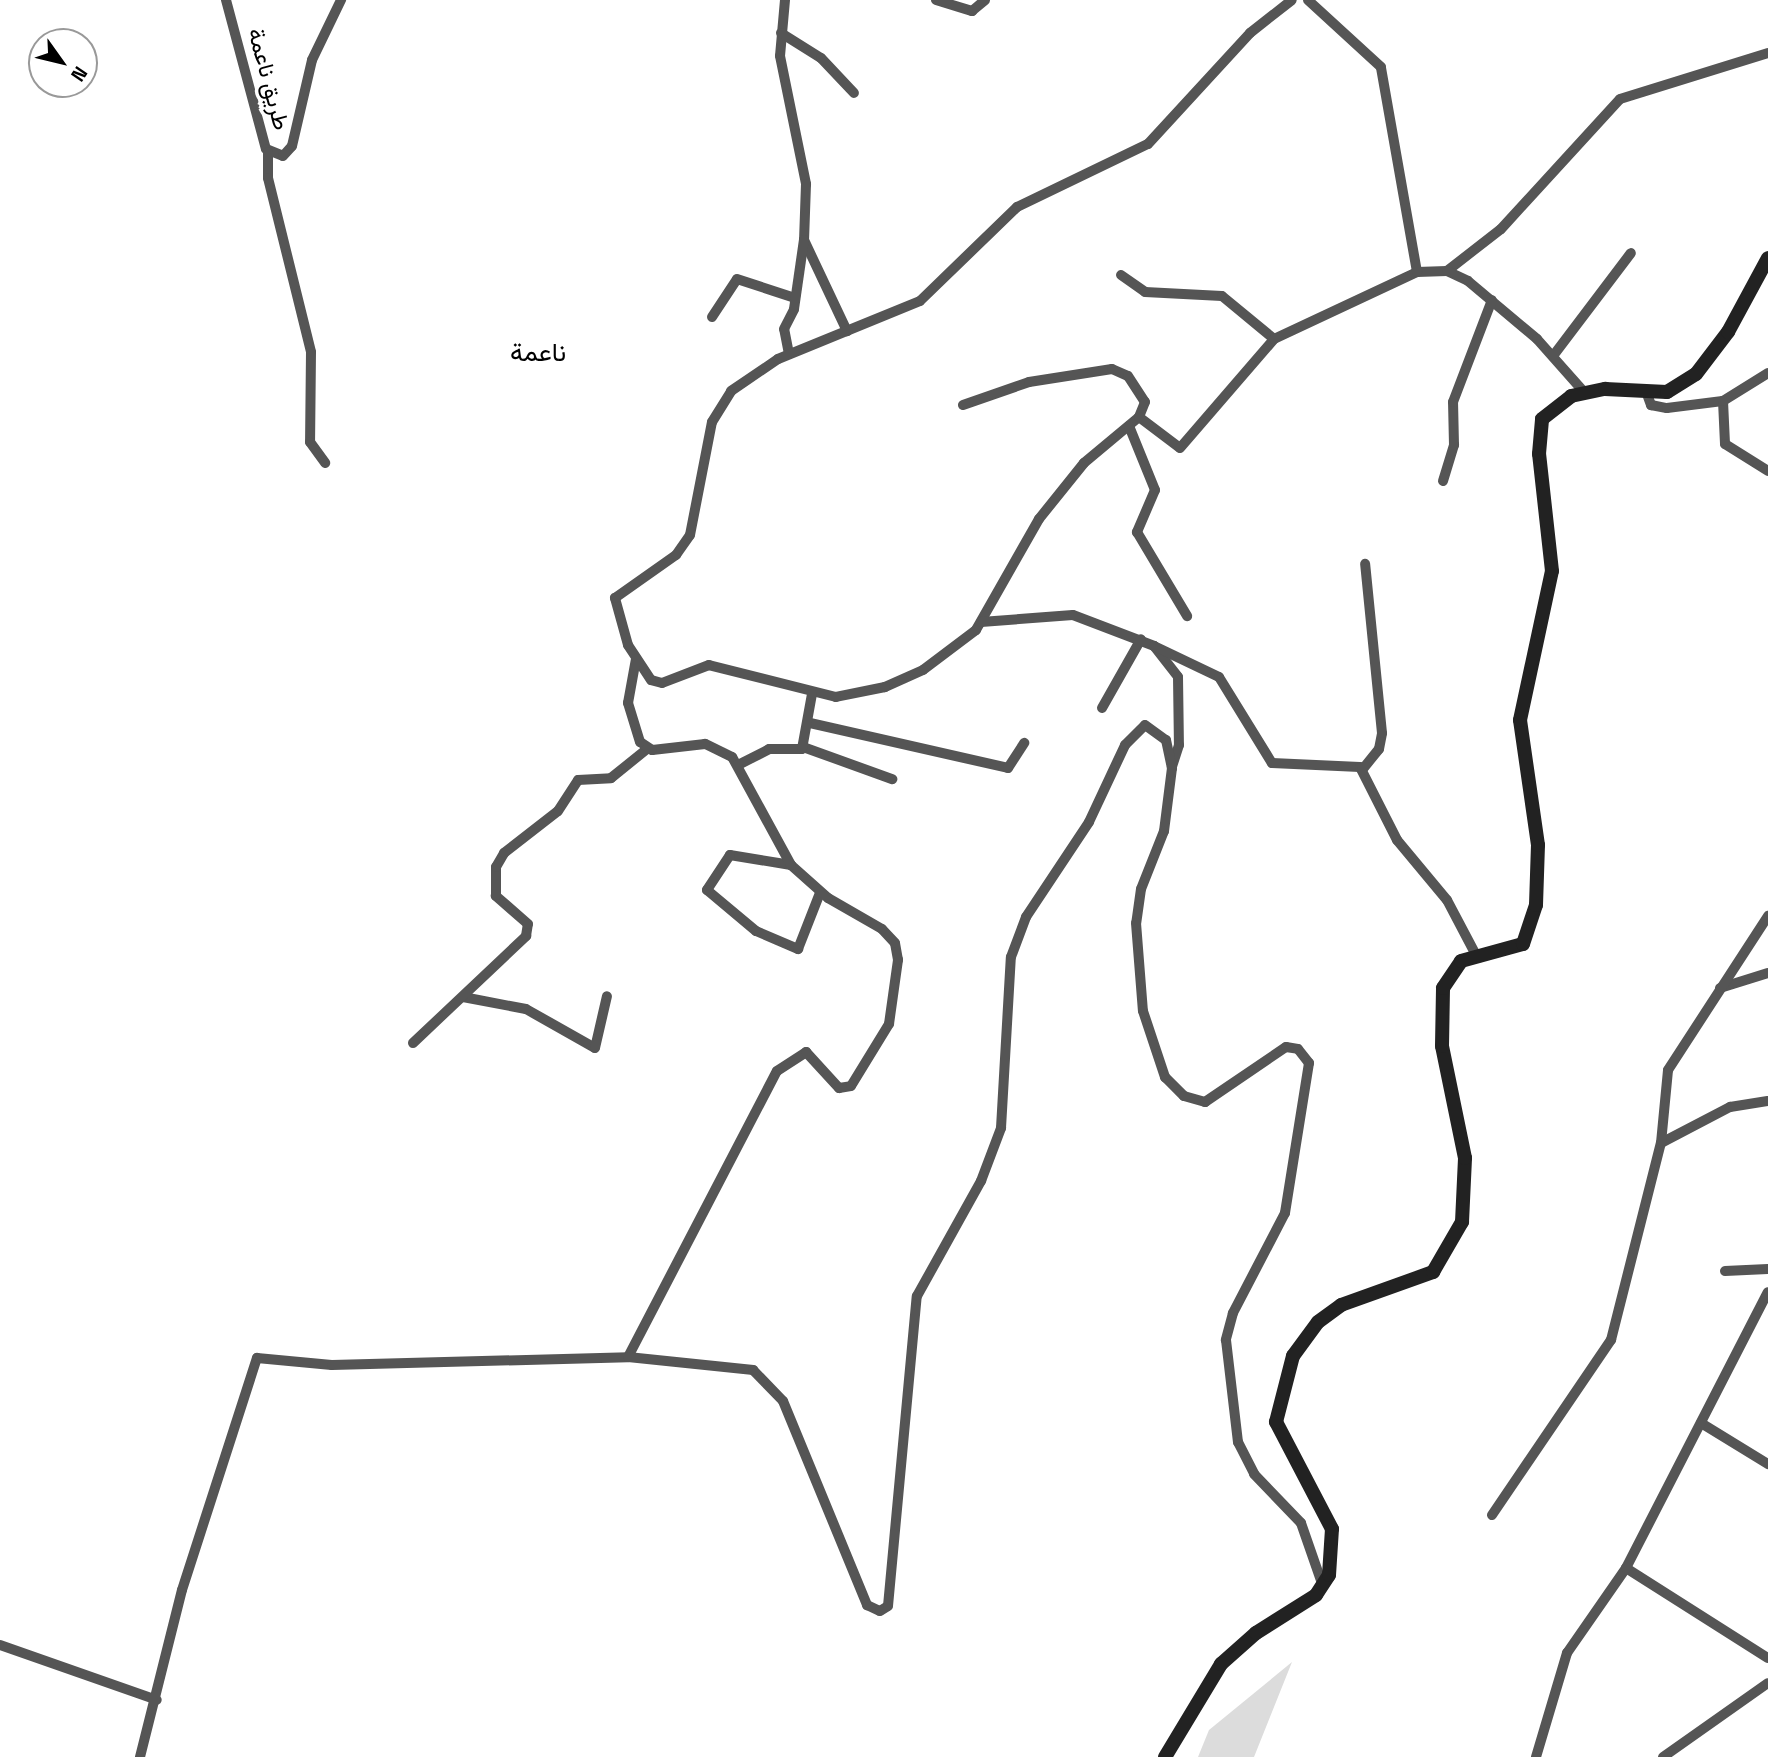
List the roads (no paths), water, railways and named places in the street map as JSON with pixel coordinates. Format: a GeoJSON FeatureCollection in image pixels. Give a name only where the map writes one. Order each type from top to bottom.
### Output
{"type":"FeatureCollection","features":[{"type":"Feature","properties":{"kind":"street","name":"طريق ناعمة"},"geometry":{"type":"LineString","coordinates":[[226,0],[268,152],[290,151],[307,74],[341,0]]}},
{"type":"Feature","properties":{"kind":"street"},"geometry":{"type":"LineString","coordinates":[[785,0],[781,33],[787,105],[806,184],[804,240],[795,298],[784,329],[789,354]]}},
{"type":"Feature","properties":{"kind":"street"},"geometry":{"type":"LineString","coordinates":[[936,0],[972,11],[985,0]]}},
{"type":"Feature","properties":{"kind":"street"},"geometry":{"type":"LineString","coordinates":[[962,405],[1041,379],[1112,369],[1143,394],[1139,417],[1084,463],[1039,519],[981,622],[958,646],[905,678],[844,696],[812,694],[709,665],[656,683],[636,659],[615,598],[676,555],[690,535],[718,406],[752,374],[789,354],[934,293],[1028,199],[1157,138],[1250,33],[1292,0]]}},
{"type":"Feature","properties":{"kind":"street"},"geometry":{"type":"LineString","coordinates":[[1308,0],[1381,67],[1417,272]]}},
{"type":"Feature","properties":{"kind":"street"},"geometry":{"type":"LineString","coordinates":[[781,33],[821,58],[855,93]]}},
{"type":"Feature","properties":{"kind":"street"},"geometry":{"type":"LineString","coordinates":[[1447,271],[1501,229],[1619,99],[1768,53]]}},
{"type":"Feature","properties":{"kind":"street"},"geometry":{"type":"LineString","coordinates":[[268,152],[268,178],[311,352],[310,442],[325,463]]}},
{"type":"Feature","properties":{"kind":"street"},"geometry":{"type":"LineString","coordinates":[[804,240],[847,331]]}},
{"type":"Feature","properties":{"kind":"street"},"geometry":{"type":"LineString","coordinates":[[1553,356],[1631,253]]}},
{"type":"Feature","properties":{"kind":"street"},"geometry":{"type":"LineString","coordinates":[[1165,1757],[1188,1712],[1228,1657],[1323,1586],[1334,1553],[1332,1529],[1282,1443],[1278,1402],[1293,1356],[1318,1322],[1350,1301],[1427,1276],[1453,1246],[1466,1186],[1442,1046],[1442,998],[1451,971],[1476,955],[1514,950],[1534,923],[1538,845],[1520,720],[1552,571],[1539,436],[1547,410],[1584,392],[1647,394],[1681,384],[1713,356],[1768,258]]}},
{"type":"Feature","properties":{"kind":"street"},"geometry":{"type":"LineString","coordinates":[[1139,417],[1180,448],[1274,339],[1417,272],[1447,271],[1492,300],[1553,356],[1584,392]]}},
{"type":"Feature","properties":{"kind":"street"},"geometry":{"type":"LineString","coordinates":[[1121,275],[1145,292],[1222,296],[1274,339]]}},
{"type":"Feature","properties":{"kind":"street"},"geometry":{"type":"LineString","coordinates":[[712,317],[737,279],[795,298]]}},
{"type":"Feature","properties":{"kind":"street"},"geometry":{"type":"LineString","coordinates":[[1443,481],[1453,457],[1453,402],[1492,300]]}},
{"type":"Feature","properties":{"kind":"street"},"geometry":{"type":"LineString","coordinates":[[1647,394],[1659,407],[1723,401],[1768,373]]}},
{"type":"Feature","properties":{"kind":"street"},"geometry":{"type":"LineString","coordinates":[[1723,401],[1725,444],[1768,471]]}},
{"type":"Feature","properties":{"kind":"street"},"geometry":{"type":"LineString","coordinates":[[1129,426],[1155,490],[1137,532],[1187,616]]}},
{"type":"Feature","properties":{"kind":"street"},"geometry":{"type":"LineString","coordinates":[[1362,770],[1379,749],[1382,733],[1365,564]]}},
{"type":"Feature","properties":{"kind":"street"},"geometry":{"type":"LineString","coordinates":[[981,622],[1065,615],[1141,639],[1219,677],[1272,763],[1299,768],[1354,765],[1362,770],[1397,840],[1447,900],[1476,955]]}},
{"type":"Feature","properties":{"kind":"street"},"geometry":{"type":"LineString","coordinates":[[1102,708],[1141,639]]}},
{"type":"Feature","properties":{"kind":"street"},"geometry":{"type":"LineString","coordinates":[[1154,646],[1178,677],[1179,746],[1172,768],[1164,831],[1141,889],[1136,923],[1143,1011],[1161,1069],[1179,1093],[1205,1102],[1286,1047],[1303,1052],[1309,1063],[1285,1213],[1233,1313],[1226,1340],[1238,1442],[1254,1474],[1301,1523],[1323,1586]]}},
{"type":"Feature","properties":{"kind":"street"},"geometry":{"type":"LineString","coordinates":[[636,659],[629,714],[647,749]]}},
{"type":"Feature","properties":{"kind":"street"},"geometry":{"type":"LineString","coordinates":[[740,764],[769,748],[796,753],[803,747],[810,723],[812,694]]}},
{"type":"Feature","properties":{"kind":"street"},"geometry":{"type":"LineString","coordinates":[[810,723],[1008,768],[1024,743]]}},
{"type":"Feature","properties":{"kind":"street"},"geometry":{"type":"LineString","coordinates":[[140,1757],[157,1700],[182,1590],[257,1358],[332,1365],[628,1357],[736,1365],[768,1380],[793,1423],[867,1605],[880,1611],[888,1606],[917,1296],[981,1181],[1000,1128],[1011,957],[1026,918],[1089,822],[1132,735],[1144,726],[1160,731],[1172,768]]}},
{"type":"Feature","properties":{"kind":"street"},"geometry":{"type":"LineString","coordinates":[[413,1044],[463,997],[529,928],[496,896],[496,867],[504,853],[558,811],[578,780],[611,778],[647,749],[705,744],[740,764],[753,805],[791,865],[820,892],[895,943],[889,1024],[874,1057],[847,1088],[806,1052],[777,1071],[628,1357]]}},
{"type":"Feature","properties":{"kind":"street"},"geometry":{"type":"LineString","coordinates":[[803,747],[891,779]]}},
{"type":"Feature","properties":{"kind":"street"},"geometry":{"type":"LineString","coordinates":[[791,865],[730,855],[707,890],[756,931],[798,949],[820,892]]}},
{"type":"Feature","properties":{"kind":"street"},"geometry":{"type":"LineString","coordinates":[[1492,1515],[1611,1340],[1661,1143],[1668,1070],[1768,916]]}},
{"type":"Feature","properties":{"kind":"street"},"geometry":{"type":"LineString","coordinates":[[1720,988],[1768,973]]}},
{"type":"Feature","properties":{"kind":"street"},"geometry":{"type":"LineString","coordinates":[[463,997],[526,1009],[595,1048],[607,996]]}},
{"type":"Feature","properties":{"kind":"street"},"geometry":{"type":"LineString","coordinates":[[1661,1143],[1730,1107],[1768,1101]]}},
{"type":"Feature","properties":{"kind":"street"},"geometry":{"type":"LineString","coordinates":[[1725,1271],[1768,1269]]}},
{"type":"Feature","properties":{"kind":"street"},"geometry":{"type":"LineString","coordinates":[[1536,1757],[1567,1653],[1626,1568],[1768,1292]]}},
{"type":"Feature","properties":{"kind":"street"},"geometry":{"type":"LineString","coordinates":[[1701,1423],[1768,1464]]}},
{"type":"Feature","properties":{"kind":"street"},"geometry":{"type":"LineString","coordinates":[[1626,1568],[1768,1658]]}},
{"type":"Feature","properties":{"kind":"street"},"geometry":{"type":"LineString","coordinates":[[0,1645],[157,1700]]}},
{"type":"Feature","properties":{"kind":"street"},"geometry":{"type":"LineString","coordinates":[[1663,1757],[1768,1683]]}},
{"type":"Feature","properties":{"kind":"district","name":"ناعمة"},"geometry":{"type":"Point","coordinates":[538,353]}}]}
